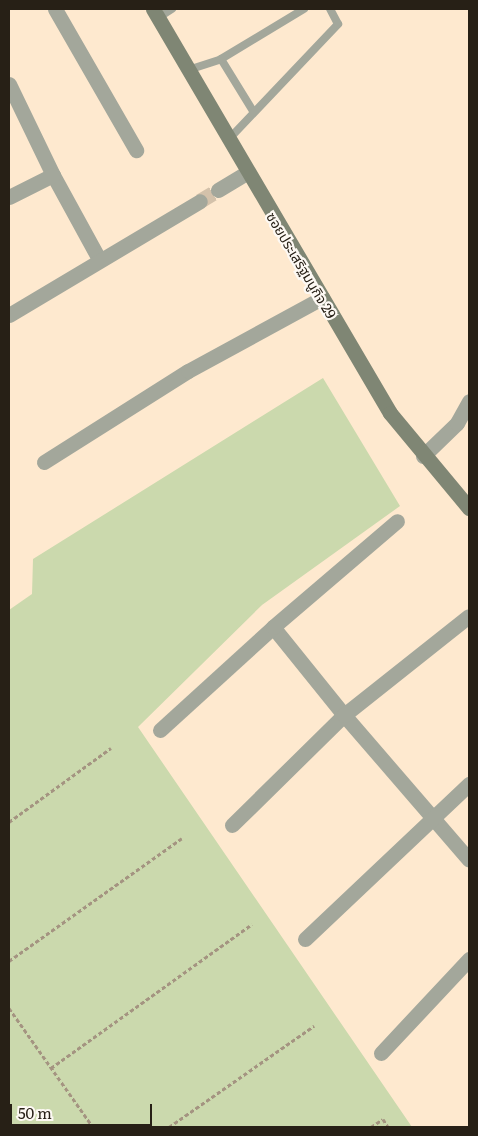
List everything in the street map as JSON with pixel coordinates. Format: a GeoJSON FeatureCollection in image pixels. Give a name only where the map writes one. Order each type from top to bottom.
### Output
{"type":"FeatureCollection","features":[{"type":"Feature","properties":{"kind":"street"},"geometry":{"type":"LineString","coordinates":[[54,9],[136,150]]}},
{"type":"Feature","properties":{"kind":"street","name":"ซอยประเสริฐมนูกิจ 29"},"geometry":{"type":"LineString","coordinates":[[155,14],[246,173],[390,413],[423,456],[469,508]]}},
{"type":"Feature","properties":{"kind":"street"},"geometry":{"type":"LineString","coordinates":[[9,84],[52,175],[99,259]]}},
{"type":"Feature","properties":{"kind":"street"},"geometry":{"type":"LineString","coordinates":[[218,190],[246,173]]}},
{"type":"Feature","properties":{"kind":"street"},"geometry":{"type":"LineString","coordinates":[[9,197],[52,175]]}},
{"type":"Feature","properties":{"kind":"street"},"geometry":{"type":"LineString","coordinates":[[9,315],[99,259],[200,201]]}},
{"type":"Feature","properties":{"kind":"street"},"geometry":{"type":"LineString","coordinates":[[44,462],[188,371],[322,298]]}},
{"type":"Feature","properties":{"kind":"street"},"geometry":{"type":"LineString","coordinates":[[423,456],[457,423],[469,401]]}},
{"type":"Feature","properties":{"kind":"street"},"geometry":{"type":"LineString","coordinates":[[160,730],[273,627],[397,521]]}},
{"type":"Feature","properties":{"kind":"street"},"geometry":{"type":"LineString","coordinates":[[232,825],[344,715],[469,616]]}},
{"type":"Feature","properties":{"kind":"street"},"geometry":{"type":"LineString","coordinates":[[273,627],[344,715],[469,860]]}},
{"type":"Feature","properties":{"kind":"street"},"geometry":{"type":"LineString","coordinates":[[305,939],[469,784]]}},
{"type":"Feature","properties":{"kind":"street"},"geometry":{"type":"LineString","coordinates":[[381,1052],[469,959]]}},
{"type":"Feature","properties":{"kind":"lane"},"geometry":{"type":"LineString","coordinates":[[155,14],[172,9]]}},
{"type":"Feature","properties":{"kind":"lane"},"geometry":{"type":"LineString","coordinates":[[186,70],[222,58],[304,9]]}},
{"type":"Feature","properties":{"kind":"lane"},"geometry":{"type":"LineString","coordinates":[[228,140],[338,24],[330,9]]}},
{"type":"Feature","properties":{"kind":"lane"},"geometry":{"type":"LineString","coordinates":[[222,58],[254,111]]}},
{"type":"Feature","properties":{"kind":"path"},"geometry":{"type":"LineString","coordinates":[[9,822],[111,748]]}},
{"type":"Feature","properties":{"kind":"path"},"geometry":{"type":"LineString","coordinates":[[9,961],[182,838]]}},
{"type":"Feature","properties":{"kind":"path"},"geometry":{"type":"LineString","coordinates":[[51,1068],[252,924]]}},
{"type":"Feature","properties":{"kind":"path"},"geometry":{"type":"LineString","coordinates":[[9,1008],[93,1127]]}},
{"type":"Feature","properties":{"kind":"path"},"geometry":{"type":"LineString","coordinates":[[168,1127],[314,1026]]}},
{"type":"Feature","properties":{"kind":"path"},"geometry":{"type":"LineString","coordinates":[[371,1127],[382,1119],[388,1127]]}},
{"type":"Feature","properties":{"kind":"green space"},"geometry":{"type":"Polygon","coordinates":[[[323,378],[400,506],[262,605],[138,727],[412,1127],[9,1127],[9,610],[32,594],[33,559],[323,378]]]}},
{"type":"Feature","properties":{"kind":"tunnel"},"geometry":{"type":"LineString","coordinates":[[200,201],[218,190]]}}]}
